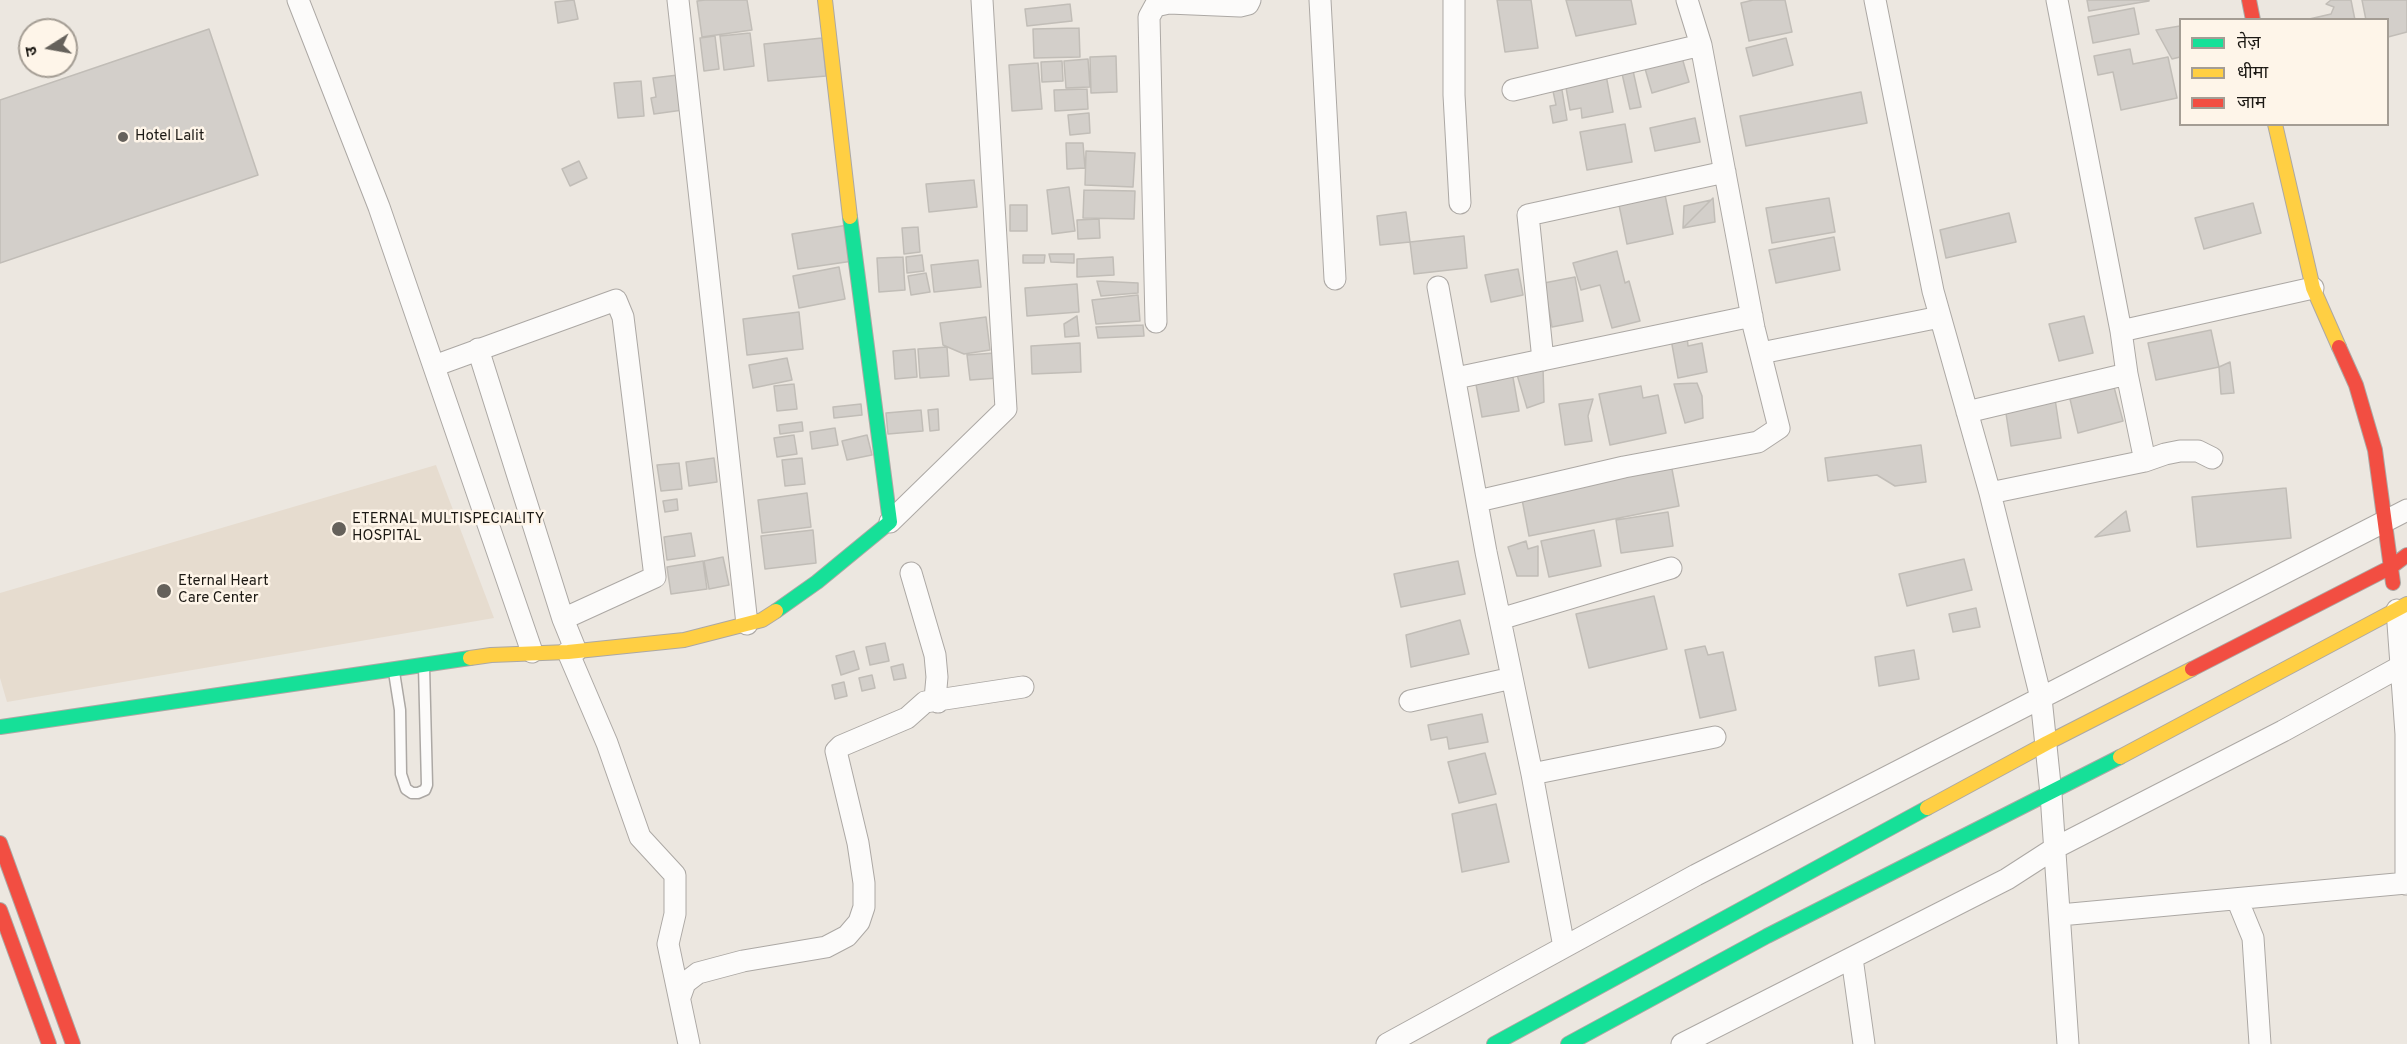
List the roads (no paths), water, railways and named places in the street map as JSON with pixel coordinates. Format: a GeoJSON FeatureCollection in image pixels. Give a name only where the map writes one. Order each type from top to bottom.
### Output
{"type":"FeatureCollection","features":[{"type":"Feature","properties":{"kind":"street"},"geometry":{"type":"LineString","coordinates":[[298,0],[379,207],[532,652]]}},
{"type":"Feature","properties":{"kind":"street"},"geometry":{"type":"LineString","coordinates":[[678,0],[747,624]]}},
{"type":"Feature","properties":{"kind":"street"},"geometry":{"type":"LineString","coordinates":[[825,0],[855,258],[890,522]]}},
{"type":"Feature","properties":{"kind":"street"},"geometry":{"type":"LineString","coordinates":[[0,727],[490,655],[572,651],[684,640],[762,620],[817,582],[890,522],[1006,409],[982,0]]}},
{"type":"Feature","properties":{"kind":"street"},"geometry":{"type":"LineString","coordinates":[[1156,322],[1149,17],[1155,6],[1169,3],[1240,6],[1248,4],[1250,0]]}},
{"type":"Feature","properties":{"kind":"street"},"geometry":{"type":"LineString","coordinates":[[1320,0],[1335,279]]}},
{"type":"Feature","properties":{"kind":"street"},"geometry":{"type":"LineString","coordinates":[[1454,0],[1454,95],[1460,203]]}},
{"type":"Feature","properties":{"kind":"street"},"geometry":{"type":"LineString","coordinates":[[1478,501],[1624,467],[1758,442],[1779,428],[1752,316],[1701,45],[1687,0]]}},
{"type":"Feature","properties":{"kind":"street"},"geometry":{"type":"LineString","coordinates":[[1875,0],[1933,291],[1990,493],[2041,698],[2051,794],[2068,1044]]}},
{"type":"Feature","properties":{"kind":"street"},"geometry":{"type":"LineString","coordinates":[[2057,0],[2145,461]]}},
{"type":"Feature","properties":{"kind":"street"},"geometry":{"type":"LineString","coordinates":[[2249,0],[2253,18]]}},
{"type":"Feature","properties":{"kind":"street"},"geometry":{"type":"LineString","coordinates":[[1513,90],[1701,45]]}},
{"type":"Feature","properties":{"kind":"street"},"geometry":{"type":"LineString","coordinates":[[2060,915],[2407,884],[2402,607],[2391,567],[2374,450],[2356,385],[2313,288],[2275,126]]}},
{"type":"Feature","properties":{"kind":"street"},"geometry":{"type":"LineString","coordinates":[[1543,360],[1528,215],[1725,172]]}},
{"type":"Feature","properties":{"kind":"street"},"geometry":{"type":"LineString","coordinates":[[1438,287],[1564,947]]}},
{"type":"Feature","properties":{"kind":"street"},"geometry":{"type":"LineString","coordinates":[[2121,331],[2313,288]]}},
{"type":"Feature","properties":{"kind":"street"},"geometry":{"type":"LineString","coordinates":[[434,366],[616,300],[623,317],[655,577],[563,619]]}},
{"type":"Feature","properties":{"kind":"street"},"geometry":{"type":"LineString","coordinates":[[1456,378],[1752,316]]}},
{"type":"Feature","properties":{"kind":"street"},"geometry":{"type":"LineString","coordinates":[[1761,353],[1940,317]]}},
{"type":"Feature","properties":{"kind":"street"},"geometry":{"type":"LineString","coordinates":[[478,349],[572,651],[640,837],[675,875],[675,914],[668,944],[689,1044]]}},
{"type":"Feature","properties":{"kind":"street"},"geometry":{"type":"LineString","coordinates":[[1967,412],[2127,374]]}},
{"type":"Feature","properties":{"kind":"street"},"geometry":{"type":"LineString","coordinates":[[1990,493],[2145,461],[2180,451],[2198,451],[2212,458]]}},
{"type":"Feature","properties":{"kind":"street"},"geometry":{"type":"LineString","coordinates":[[1387,1044],[1696,875],[2384,524],[2407,510]]}},
{"type":"Feature","properties":{"kind":"street"},"geometry":{"type":"LineString","coordinates":[[1494,1044],[2047,743],[2391,567],[2407,555]]}},
{"type":"Feature","properties":{"kind":"street"},"geometry":{"type":"LineString","coordinates":[[1500,619],[1671,568]]}},
{"type":"Feature","properties":{"kind":"street"},"geometry":{"type":"LineString","coordinates":[[911,573],[935,655],[937,677],[934,699],[938,702]]}},
{"type":"Feature","properties":{"kind":"street"},"geometry":{"type":"LineString","coordinates":[[1568,1044],[1767,936],[2051,794],[2402,607]]}},
{"type":"Feature","properties":{"kind":"street"},"geometry":{"type":"LineString","coordinates":[[1682,1044],[2007,879],[2055,848],[2283,731],[2403,665]]}},
{"type":"Feature","properties":{"kind":"street"},"geometry":{"type":"LineString","coordinates":[[1410,701],[1512,678]]}},
{"type":"Feature","properties":{"kind":"street"},"geometry":{"type":"LineString","coordinates":[[680,997],[685,983],[698,973],[743,961],[826,948],[847,936],[859,922],[864,907],[864,883],[858,843],[836,751],[841,746],[907,718],[925,702],[938,702],[1023,687]]}},
{"type":"Feature","properties":{"kind":"street"},"geometry":{"type":"LineString","coordinates":[[1532,774],[1715,737]]}},
{"type":"Feature","properties":{"kind":"street"},"geometry":{"type":"LineString","coordinates":[[0,843],[73,1044]]}},
{"type":"Feature","properties":{"kind":"street"},"geometry":{"type":"LineString","coordinates":[[2237,899],[2253,938],[2260,1044]]}},
{"type":"Feature","properties":{"kind":"street"},"geometry":{"type":"LineString","coordinates":[[0,910],[49,1044]]}},
{"type":"Feature","properties":{"kind":"street"},"geometry":{"type":"LineString","coordinates":[[1852,958],[1864,1044]]}},
{"type":"Feature","properties":{"kind":"lane"},"geometry":{"type":"LineString","coordinates":[[394,669],[400,710],[401,774],[406,789],[412,793],[418,793],[427,785],[423,664]]}},
{"type":"Feature","properties":{"kind":"place","name":"Hotel Lalit"},"geometry":{"type":"Point","coordinates":[123,137]}},
{"type":"Feature","properties":{"kind":"place","name":"ETERNAL MULTISPECIALITY HOSPITAL"},"geometry":{"type":"Point","coordinates":[339,529]}},
{"type":"Feature","properties":{"kind":"place","name":"Eternal Heart Care Center"},"geometry":{"type":"Point","coordinates":[164,591]}}]}
